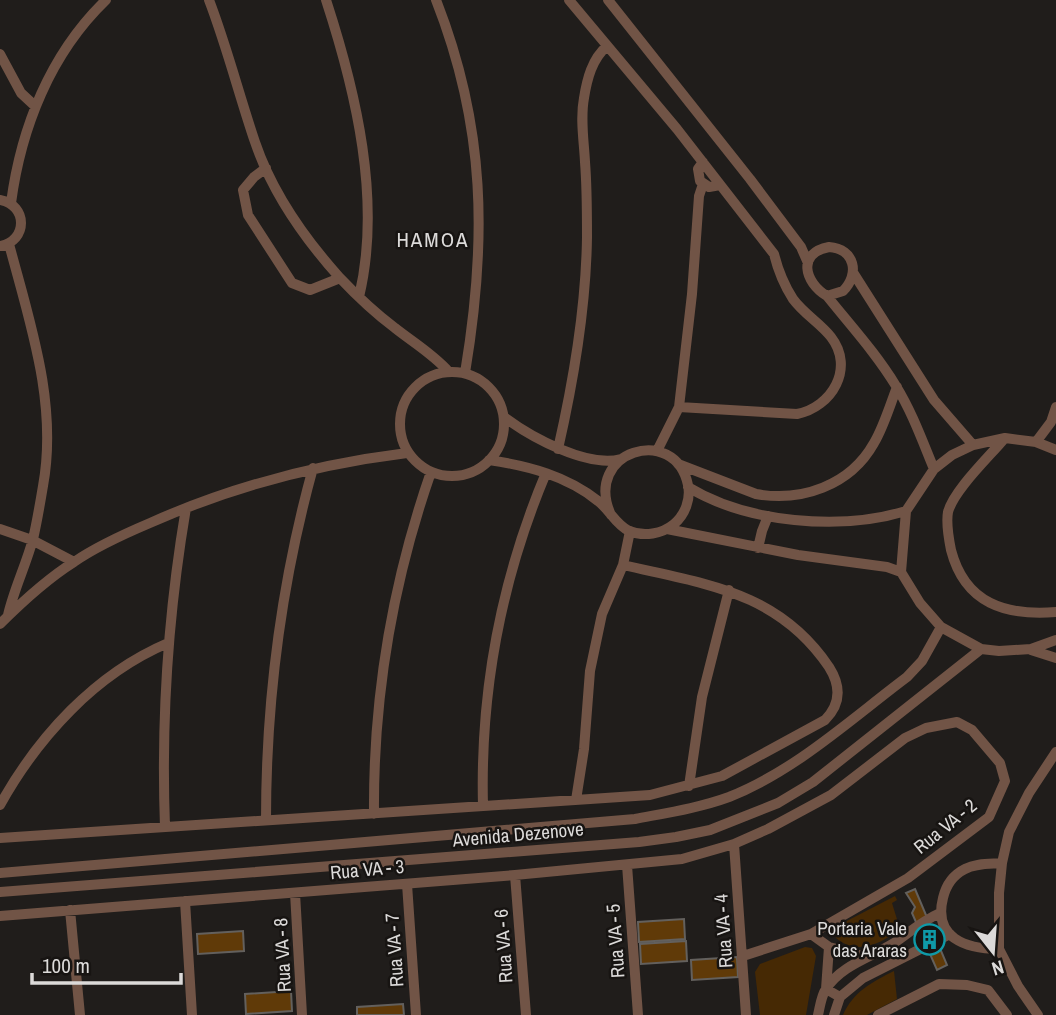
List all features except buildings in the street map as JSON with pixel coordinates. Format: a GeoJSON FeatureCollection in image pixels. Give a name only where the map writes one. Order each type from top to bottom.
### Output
{"type":"FeatureCollection","features":[{"type":"Feature","properties":{"kind":"street"},"geometry":{"type":"LineString","coordinates":[[209,0],[231,60],[256,144],[266,168],[307,237],[359,297],[394,328],[432,354],[449,372]]}},
{"type":"Feature","properties":{"kind":"street"},"geometry":{"type":"LineString","coordinates":[[326,0],[352,97],[363,169],[367,205],[366,256],[359,297]]}},
{"type":"Feature","properties":{"kind":"street"},"geometry":{"type":"LineString","coordinates":[[436,0],[458,67],[477,162],[478,266],[465,373]]}},
{"type":"Feature","properties":{"kind":"street"},"geometry":{"type":"LineString","coordinates":[[569,0],[703,162],[774,254],[785,286],[798,306],[827,332],[840,357],[841,371],[836,386],[827,400],[805,412],[797,414],[679,407]]}},
{"type":"Feature","properties":{"kind":"street"},"geometry":{"type":"LineString","coordinates":[[608,0],[750,178],[801,247],[808,263],[811,283],[827,296],[897,387],[934,469]]}},
{"type":"Feature","properties":{"kind":"street"},"geometry":{"type":"LineString","coordinates":[[4,620],[32,540],[44,485],[47,417],[38,354],[5,245],[15,240],[22,227],[20,214],[5,202],[35,107],[63,54],[100,2]]}},
{"type":"Feature","properties":{"kind":"street"},"geometry":{"type":"LineString","coordinates":[[558,449],[573,380],[585,275],[587,202],[583,101],[594,64],[599,53],[607,46]]}},
{"type":"Feature","properties":{"kind":"street"},"geometry":{"type":"LineString","coordinates":[[0,54],[21,93],[35,107]]}},
{"type":"Feature","properties":{"kind":"street"},"geometry":{"type":"LineString","coordinates":[[657,451],[679,407],[692,294],[699,196],[703,184],[698,173],[703,162]]}},
{"type":"Feature","properties":{"kind":"street"},"geometry":{"type":"LineString","coordinates":[[266,168],[243,190],[248,215],[292,283],[310,290],[340,278]]}},
{"type":"Feature","properties":{"kind":"street"},"geometry":{"type":"LineString","coordinates":[[703,184],[713,187],[720,185]]}},
{"type":"Feature","properties":{"kind":"street"},"geometry":{"type":"LineString","coordinates":[[808,263],[816,252],[829,247],[843,250],[852,260],[854,274],[934,400],[973,445]]}},
{"type":"Feature","properties":{"kind":"street"},"geometry":{"type":"LineString","coordinates":[[827,296],[843,291],[854,274]]}},
{"type":"Feature","properties":{"kind":"street"},"geometry":{"type":"LineString","coordinates":[[449,372],[465,373],[479,379],[491,389],[500,402],[504,433],[499,448],[477,470],[447,476],[431,472],[418,464],[408,453],[401,438],[399,423],[402,407],[420,382],[449,372]]}},
{"type":"Feature","properties":{"kind":"street"},"geometry":{"type":"LineString","coordinates":[[504,417],[530,435],[558,449],[589,457],[621,460],[632,453],[657,451],[678,464],[756,494],[794,496],[843,478],[873,445],[897,387]]}},
{"type":"Feature","properties":{"kind":"street"},"geometry":{"type":"LineString","coordinates":[[1036,442],[1051,422],[1056,407]]}},
{"type":"Feature","properties":{"kind":"street"},"geometry":{"type":"LineString","coordinates":[[1004,439],[963,487],[948,512],[949,540],[955,563],[969,587],[994,606],[1003,610],[1034,614],[1056,612]]}},
{"type":"Feature","properties":{"kind":"street"},"geometry":{"type":"LineString","coordinates":[[1056,450],[1036,442],[1004,439],[973,445],[952,455],[934,469],[906,511],[901,572],[920,603],[941,627],[981,649],[1031,649],[1056,640]]}},
{"type":"Feature","properties":{"kind":"street"},"geometry":{"type":"LineString","coordinates":[[4,620],[74,562],[137,528],[248,486],[313,468],[408,453]]}},
{"type":"Feature","properties":{"kind":"street"},"geometry":{"type":"LineString","coordinates":[[611,515],[604,491],[606,479],[621,458]]}},
{"type":"Feature","properties":{"kind":"street"},"geometry":{"type":"LineString","coordinates":[[489,460],[546,472],[592,496],[630,531],[642,534],[655,534],[667,529],[677,522],[687,506],[688,487],[678,464]]}},
{"type":"Feature","properties":{"kind":"street"},"geometry":{"type":"LineString","coordinates":[[266,820],[269,721],[278,630],[293,548],[313,468]]}},
{"type":"Feature","properties":{"kind":"street"},"geometry":{"type":"LineString","coordinates":[[374,814],[375,740],[388,631],[406,552],[431,472]]}},
{"type":"Feature","properties":{"kind":"street"},"geometry":{"type":"LineString","coordinates":[[484,806],[485,715],[498,623],[516,552],[546,472]]}},
{"type":"Feature","properties":{"kind":"street"},"geometry":{"type":"LineString","coordinates":[[688,487],[729,507],[768,516],[856,522],[906,511]]}},
{"type":"Feature","properties":{"kind":"street"},"geometry":{"type":"LineString","coordinates":[[164,827],[163,735],[168,643],[186,508]]}},
{"type":"Feature","properties":{"kind":"street"},"geometry":{"type":"LineString","coordinates":[[758,548],[768,516]]}},
{"type":"Feature","properties":{"kind":"street"},"geometry":{"type":"LineString","coordinates":[[0,528],[32,540],[74,562]]}},
{"type":"Feature","properties":{"kind":"street"},"geometry":{"type":"LineString","coordinates":[[667,529],[758,548],[887,567],[901,572]]}},
{"type":"Feature","properties":{"kind":"street"},"geometry":{"type":"LineString","coordinates":[[576,800],[584,749],[590,671],[601,614],[623,565],[630,531]]}},
{"type":"Feature","properties":{"kind":"street"},"geometry":{"type":"LineString","coordinates":[[0,838],[650,795],[722,776],[825,720],[833,710],[838,698],[837,680],[806,639],[770,610],[729,590],[623,565]]}},
{"type":"Feature","properties":{"kind":"street"},"geometry":{"type":"LineString","coordinates":[[689,786],[702,697],[729,590]]}},
{"type":"Feature","properties":{"kind":"street","name":"Avenida Dezenove"},"geometry":{"type":"LineString","coordinates":[[0,873],[635,819],[672,812],[729,797],[796,760],[907,677],[922,661],[941,627]]}},
{"type":"Feature","properties":{"kind":"street"},"geometry":{"type":"LineString","coordinates":[[0,805],[30,757],[66,715],[113,674],[168,643]]}},
{"type":"Feature","properties":{"kind":"street","name":"Avenida Dezenove"},"geometry":{"type":"LineString","coordinates":[[0,892],[639,842],[676,838],[710,830],[778,803],[813,782],[981,649]]}},
{"type":"Feature","properties":{"kind":"street"},"geometry":{"type":"LineString","coordinates":[[1031,649],[1056,659]]}},
{"type":"Feature","properties":{"kind":"street","name":"Rua VA - 2"},"geometry":{"type":"LineString","coordinates":[[734,844],[831,795],[905,738],[926,728],[957,722],[972,730],[1000,763],[1004,781],[989,817],[908,878],[811,933],[743,956]]}},
{"type":"Feature","properties":{"kind":"street"},"geometry":{"type":"LineString","coordinates":[[1038,1015],[1018,986],[999,949],[999,893],[1009,832],[1029,793],[1056,752]]}},
{"type":"Feature","properties":{"kind":"street","name":"Rua VA - 3"},"geometry":{"type":"LineString","coordinates":[[0,916],[682,859],[734,844]]}},
{"type":"Feature","properties":{"kind":"street","name":"Rua VA - 4"},"geometry":{"type":"LineString","coordinates":[[734,844],[746,1015]]}},
{"type":"Feature","properties":{"kind":"street"},"geometry":{"type":"LineString","coordinates":[[999,949],[976,948],[950,934],[940,913],[946,888],[954,876],[968,867],[1002,863]]}},
{"type":"Feature","properties":{"kind":"street","name":"Rua VA - 5"},"geometry":{"type":"LineString","coordinates":[[627,864],[638,1015]]}},
{"type":"Feature","properties":{"kind":"street","name":"Rua VA - 6"},"geometry":{"type":"LineString","coordinates":[[515,875],[526,1015]]}},
{"type":"Feature","properties":{"kind":"street","name":"Rua VA - 7"},"geometry":{"type":"LineString","coordinates":[[407,884],[416,1015]]}},
{"type":"Feature","properties":{"kind":"street","name":"Rua VA - 8"},"geometry":{"type":"LineString","coordinates":[[296,893],[302,1015]]}},
{"type":"Feature","properties":{"kind":"street"},"geometry":{"type":"LineString","coordinates":[[185,901],[192,1015]]}},
{"type":"Feature","properties":{"kind":"street"},"geometry":{"type":"LineString","coordinates":[[70,909],[80,1015]]}},
{"type":"Feature","properties":{"kind":"street"},"geometry":{"type":"LineString","coordinates":[[826,989],[849,968],[940,913]]}},
{"type":"Feature","properties":{"kind":"street"},"geometry":{"type":"LineString","coordinates":[[908,931],[916,950]]}},
{"type":"Feature","properties":{"kind":"street"},"geometry":{"type":"LineString","coordinates":[[811,933],[829,947],[867,957]]}},
{"type":"Feature","properties":{"kind":"street"},"geometry":{"type":"LineString","coordinates":[[834,1015],[841,997],[863,978],[950,934]]}},
{"type":"Feature","properties":{"kind":"street"},"geometry":{"type":"LineString","coordinates":[[818,1015],[826,989],[829,947]]}},
{"type":"Feature","properties":{"kind":"street"},"geometry":{"type":"LineString","coordinates":[[878,1015],[939,984],[967,985],[988,990],[1007,1015]]}},
{"type":"Feature","properties":{"kind":"street"},"geometry":{"type":"LineString","coordinates":[[826,989],[841,997]]}},
{"type":"Feature","properties":{"kind":"shaded area"},"geometry":{"type":"Polygon","coordinates":[[[895,896],[897,900],[892,903],[900,929],[869,946],[852,946],[836,938],[834,931],[839,925],[895,896]]]}},
{"type":"Feature","properties":{"kind":"shaded area"},"geometry":{"type":"Polygon","coordinates":[[[805,947],[812,948],[816,956],[806,1015],[760,1015],[755,972],[760,964],[805,947]]]}},
{"type":"Feature","properties":{"kind":"shaded area"},"geometry":{"type":"Polygon","coordinates":[[[894,971],[897,999],[867,1015],[843,1015],[858,994],[894,971]]]}},
{"type":"Feature","properties":{"kind":"place","name":"Portaria Vale das Araras"},"geometry":{"type":"Point","coordinates":[930,939]}},
{"type":"Feature","properties":{"kind":"district","name":"HAMOA"},"geometry":{"type":"Point","coordinates":[433,239]}}]}
